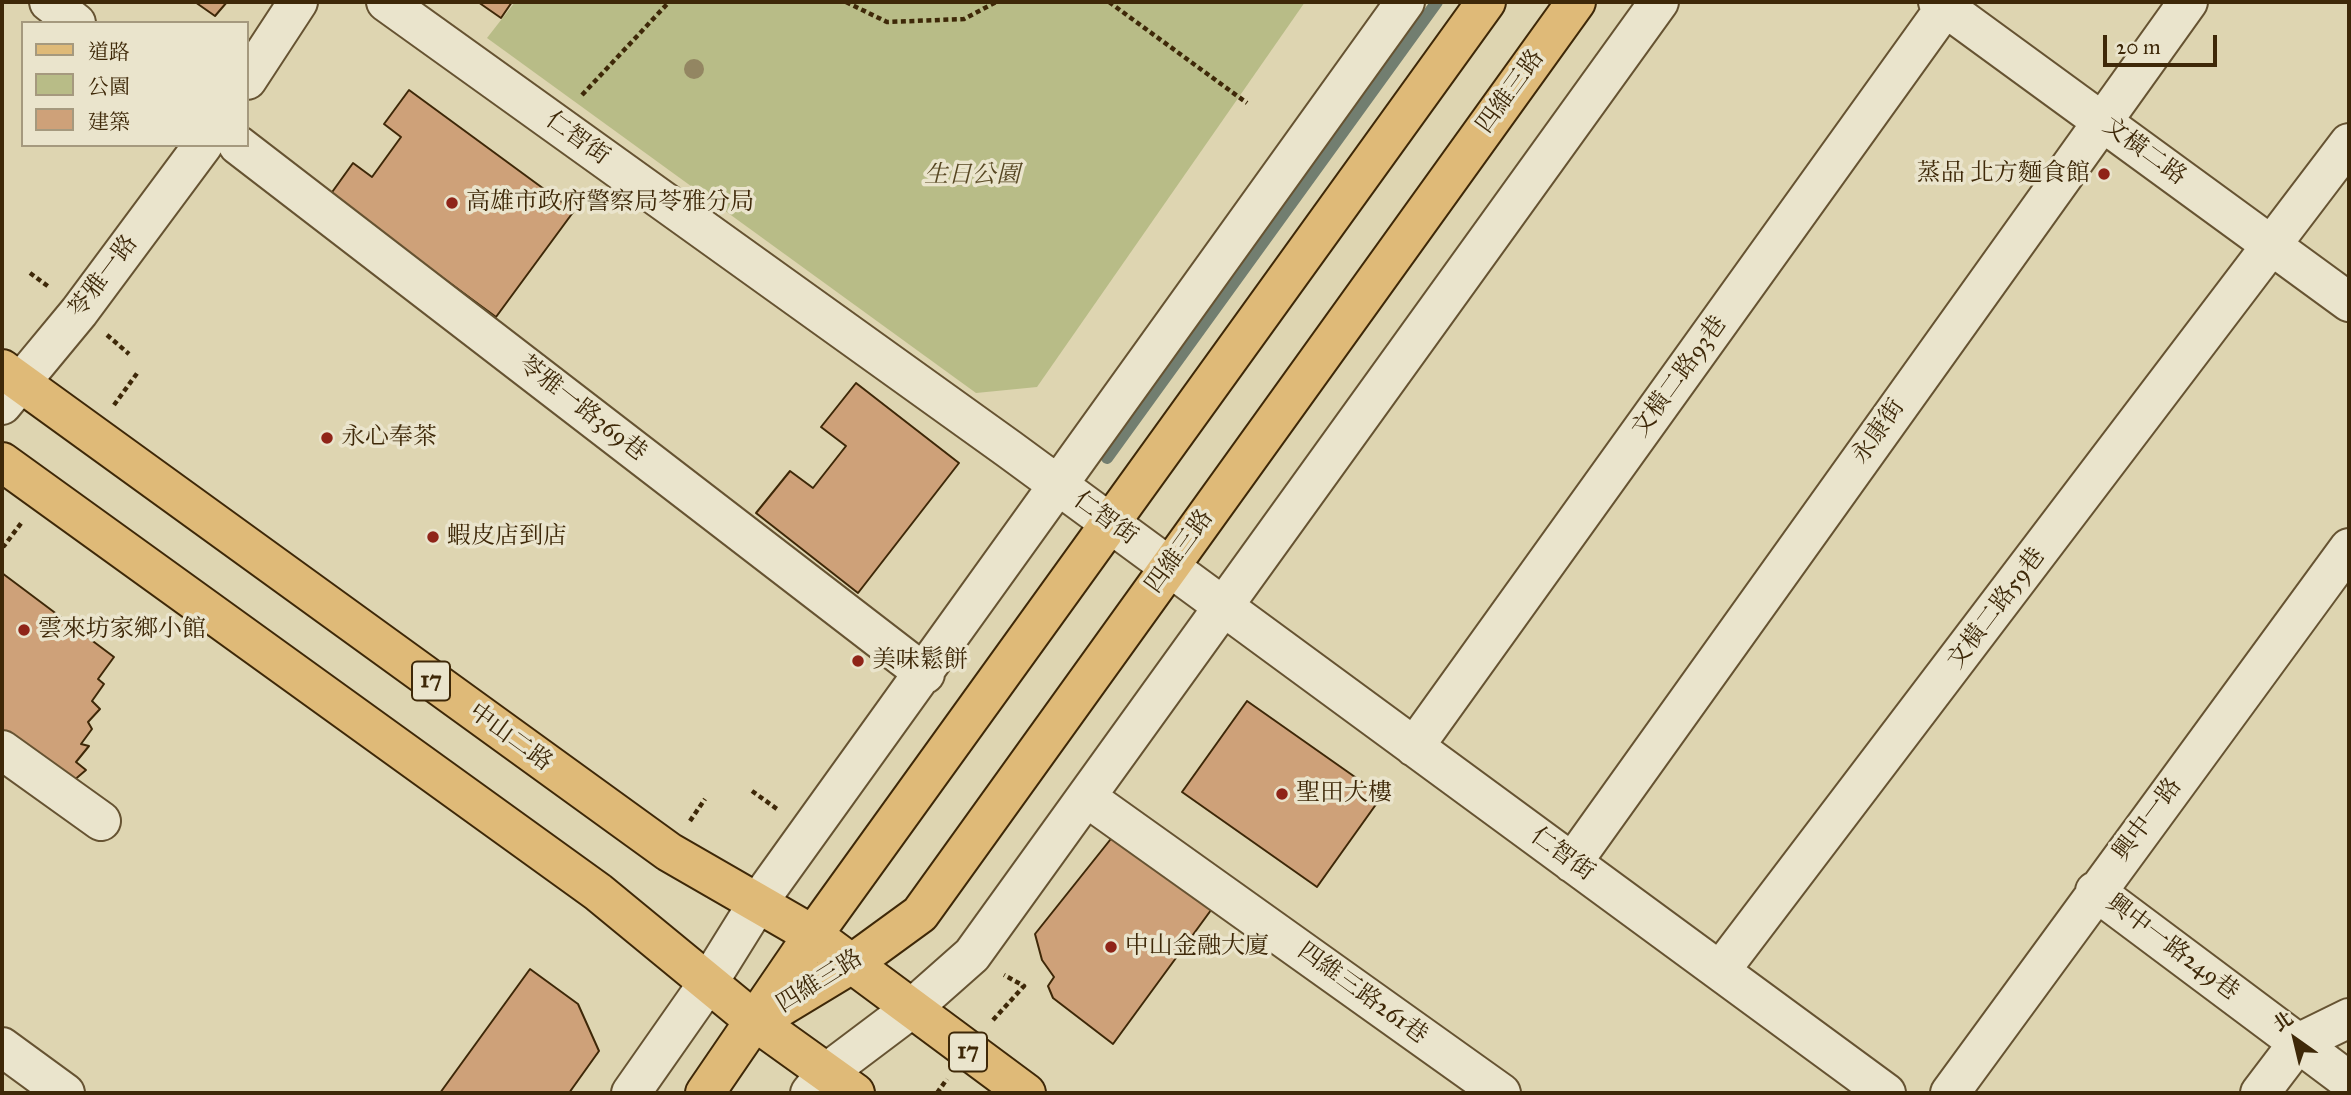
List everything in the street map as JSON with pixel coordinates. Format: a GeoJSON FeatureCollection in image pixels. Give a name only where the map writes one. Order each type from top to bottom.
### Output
{"type":"FeatureCollection","features":[{"type":"Feature","properties":{"kind":"main road","name":"四維三路"},"geometry":{"type":"LineString","coordinates":[[756,1022],[813,935],[1486,2]]}},
{"type":"Feature","properties":{"kind":"main road","name":"四維三路"},"geometry":{"type":"LineString","coordinates":[[756,1022],[850,965],[920,915],[1576,2]]}},
{"type":"Feature","properties":{"kind":"main road","name":"中山二路"},"geometry":{"type":"LineString","coordinates":[[8,385],[119,457],[668,852],[759,901],[813,935],[1026,1093]]}},
{"type":"Feature","properties":{"kind":"main road"},"geometry":{"type":"LineString","coordinates":[[2,462],[598,891],[830,1086]]}},
{"type":"Feature","properties":{"kind":"main road"},"geometry":{"type":"LineString","coordinates":[[705,1093],[756,1022]]}},
{"type":"Feature","properties":{"kind":"street"},"geometry":{"type":"LineString","coordinates":[[48,2],[73,21]]}},
{"type":"Feature","properties":{"kind":"street"},"geometry":{"type":"LineString","coordinates":[[248,78],[299,2]]}},
{"type":"Feature","properties":{"kind":"street","name":"仁智街"},"geometry":{"type":"LineString","coordinates":[[386,2],[1060,486],[1886,1093]]}},
{"type":"Feature","properties":{"kind":"street"},"geometry":{"type":"LineString","coordinates":[[631,1093],[708,983],[759,901],[925,674],[1405,2]]}},
{"type":"Feature","properties":{"kind":"street"},"geometry":{"type":"LineString","coordinates":[[830,1086],[972,955],[1659,2]]}},
{"type":"Feature","properties":{"kind":"street","name":"永康街"},"geometry":{"type":"LineString","coordinates":[[1572,863],[2188,2]]}},
{"type":"Feature","properties":{"kind":"street","name":"文橫二路"},"geometry":{"type":"LineString","coordinates":[[1944,3],[2349,302]]}},
{"type":"Feature","properties":{"kind":"street","name":"文橫二路93巷"},"geometry":{"type":"LineString","coordinates":[[1414,747],[1944,3]]}},
{"type":"Feature","properties":{"kind":"street","name":"文橫二路59巷"},"geometry":{"type":"LineString","coordinates":[[1720,971],[2349,143]]}},
{"type":"Feature","properties":{"kind":"street","name":"苓雅一路"},"geometry":{"type":"LineString","coordinates":[[8,385],[79,312],[202,147]]}},
{"type":"Feature","properties":{"kind":"street","name":"苓雅一路369巷"},"geometry":{"type":"LineString","coordinates":[[241,147],[925,674]]}},
{"type":"Feature","properties":{"kind":"street","name":"興中一路"},"geometry":{"type":"LineString","coordinates":[[1950,1093],[2095,891],[2349,548]]}},
{"type":"Feature","properties":{"kind":"street"},"geometry":{"type":"LineString","coordinates":[[2,750],[101,821]]}},
{"type":"Feature","properties":{"kind":"street","name":"四維三路261巷"},"geometry":{"type":"LineString","coordinates":[[1086,797],[1501,1093]]}},
{"type":"Feature","properties":{"kind":"street","name":"興中一路249巷"},"geometry":{"type":"LineString","coordinates":[[2095,891],[2349,1081]]}},
{"type":"Feature","properties":{"kind":"street"},"geometry":{"type":"LineString","coordinates":[[2260,1093],[2298,1043],[2349,1018]]}},
{"type":"Feature","properties":{"kind":"street"},"geometry":{"type":"LineString","coordinates":[[2,1047],[65,1093]]}},
{"type":"Feature","properties":{"kind":"path"},"geometry":{"type":"LineString","coordinates":[[582,95],[670,2]]}},
{"type":"Feature","properties":{"kind":"path"},"geometry":{"type":"LineString","coordinates":[[846,2],[887,22],[964,19],[996,2]]}},
{"type":"Feature","properties":{"kind":"path"},"geometry":{"type":"LineString","coordinates":[[1109,2],[1247,103]]}},
{"type":"Feature","properties":{"kind":"green space","name":"生日公園"},"geometry":{"type":"Polygon","coordinates":[[[515,2],[1305,2],[1037,387],[976,393],[487,38],[515,2]]]}},
{"type":"Feature","properties":{"kind":"building"},"geometry":{"type":"Polygon","coordinates":[[[195,2],[227,2],[215,16],[195,2]]]}},
{"type":"Feature","properties":{"kind":"building"},"geometry":{"type":"Polygon","coordinates":[[[478,2],[512,2],[501,18],[478,2]]]}},
{"type":"Feature","properties":{"kind":"building","name":"高雄市政府警察局苓雅分局"},"geometry":{"type":"Polygon","coordinates":[[[409,90],[574,211],[496,317],[330,195],[353,163],[372,177],[401,137],[384,124],[409,90]]]}},
{"type":"Feature","properties":{"kind":"building"},"geometry":{"type":"Polygon","coordinates":[[[856,383],[959,463],[858,593],[756,513],[790,471],[813,488],[846,446],[821,427],[856,383]]]}},
{"type":"Feature","properties":{"kind":"building"},"geometry":{"type":"Polygon","coordinates":[[[2,573],[114,657],[98,679],[104,684],[92,701],[100,709],[88,722],[92,729],[81,744],[89,746],[76,762],[86,770],[72,782],[2,761],[2,573]]]}},
{"type":"Feature","properties":{"kind":"building","name":"聖田大樓"},"geometry":{"type":"Polygon","coordinates":[[[1247,701],[1382,796],[1317,887],[1182,792],[1247,701]]]}},
{"type":"Feature","properties":{"kind":"building","name":"中山金融大廈"},"geometry":{"type":"Polygon","coordinates":[[[1114,835],[1214,906],[1113,1044],[1053,998],[1048,986],[1054,977],[1042,960],[1035,934],[1114,835]]]}},
{"type":"Feature","properties":{"kind":"building"},"geometry":{"type":"Polygon","coordinates":[[[530,969],[578,1004],[599,1051],[569,1093],[440,1093],[530,969]]]}},
{"type":"Feature","properties":{"kind":"waterway"},"geometry":{"type":"LineString","coordinates":[[1107,458],[1437,2]]}},
{"type":"Feature","properties":{"kind":"place","name":"蒸品 北方麵食館"},"geometry":{"type":"Point","coordinates":[2104,174]}},
{"type":"Feature","properties":{"kind":"place","name":"高雄市政府警察局苓雅分局"},"geometry":{"type":"Point","coordinates":[452,203]}},
{"type":"Feature","properties":{"kind":"place","name":"永心奉茶"},"geometry":{"type":"Point","coordinates":[327,438]}},
{"type":"Feature","properties":{"kind":"place","name":"蝦皮店到店"},"geometry":{"type":"Point","coordinates":[433,537]}},
{"type":"Feature","properties":{"kind":"place","name":"雲來坊家鄉小館"},"geometry":{"type":"Point","coordinates":[24,630]}},
{"type":"Feature","properties":{"kind":"place","name":"美味鬆餅"},"geometry":{"type":"Point","coordinates":[858,661]}},
{"type":"Feature","properties":{"kind":"place","name":"聖田大樓"},"geometry":{"type":"Point","coordinates":[1282,794]}},
{"type":"Feature","properties":{"kind":"place","name":"中山金融大廈"},"geometry":{"type":"Point","coordinates":[1111,947]}}]}
